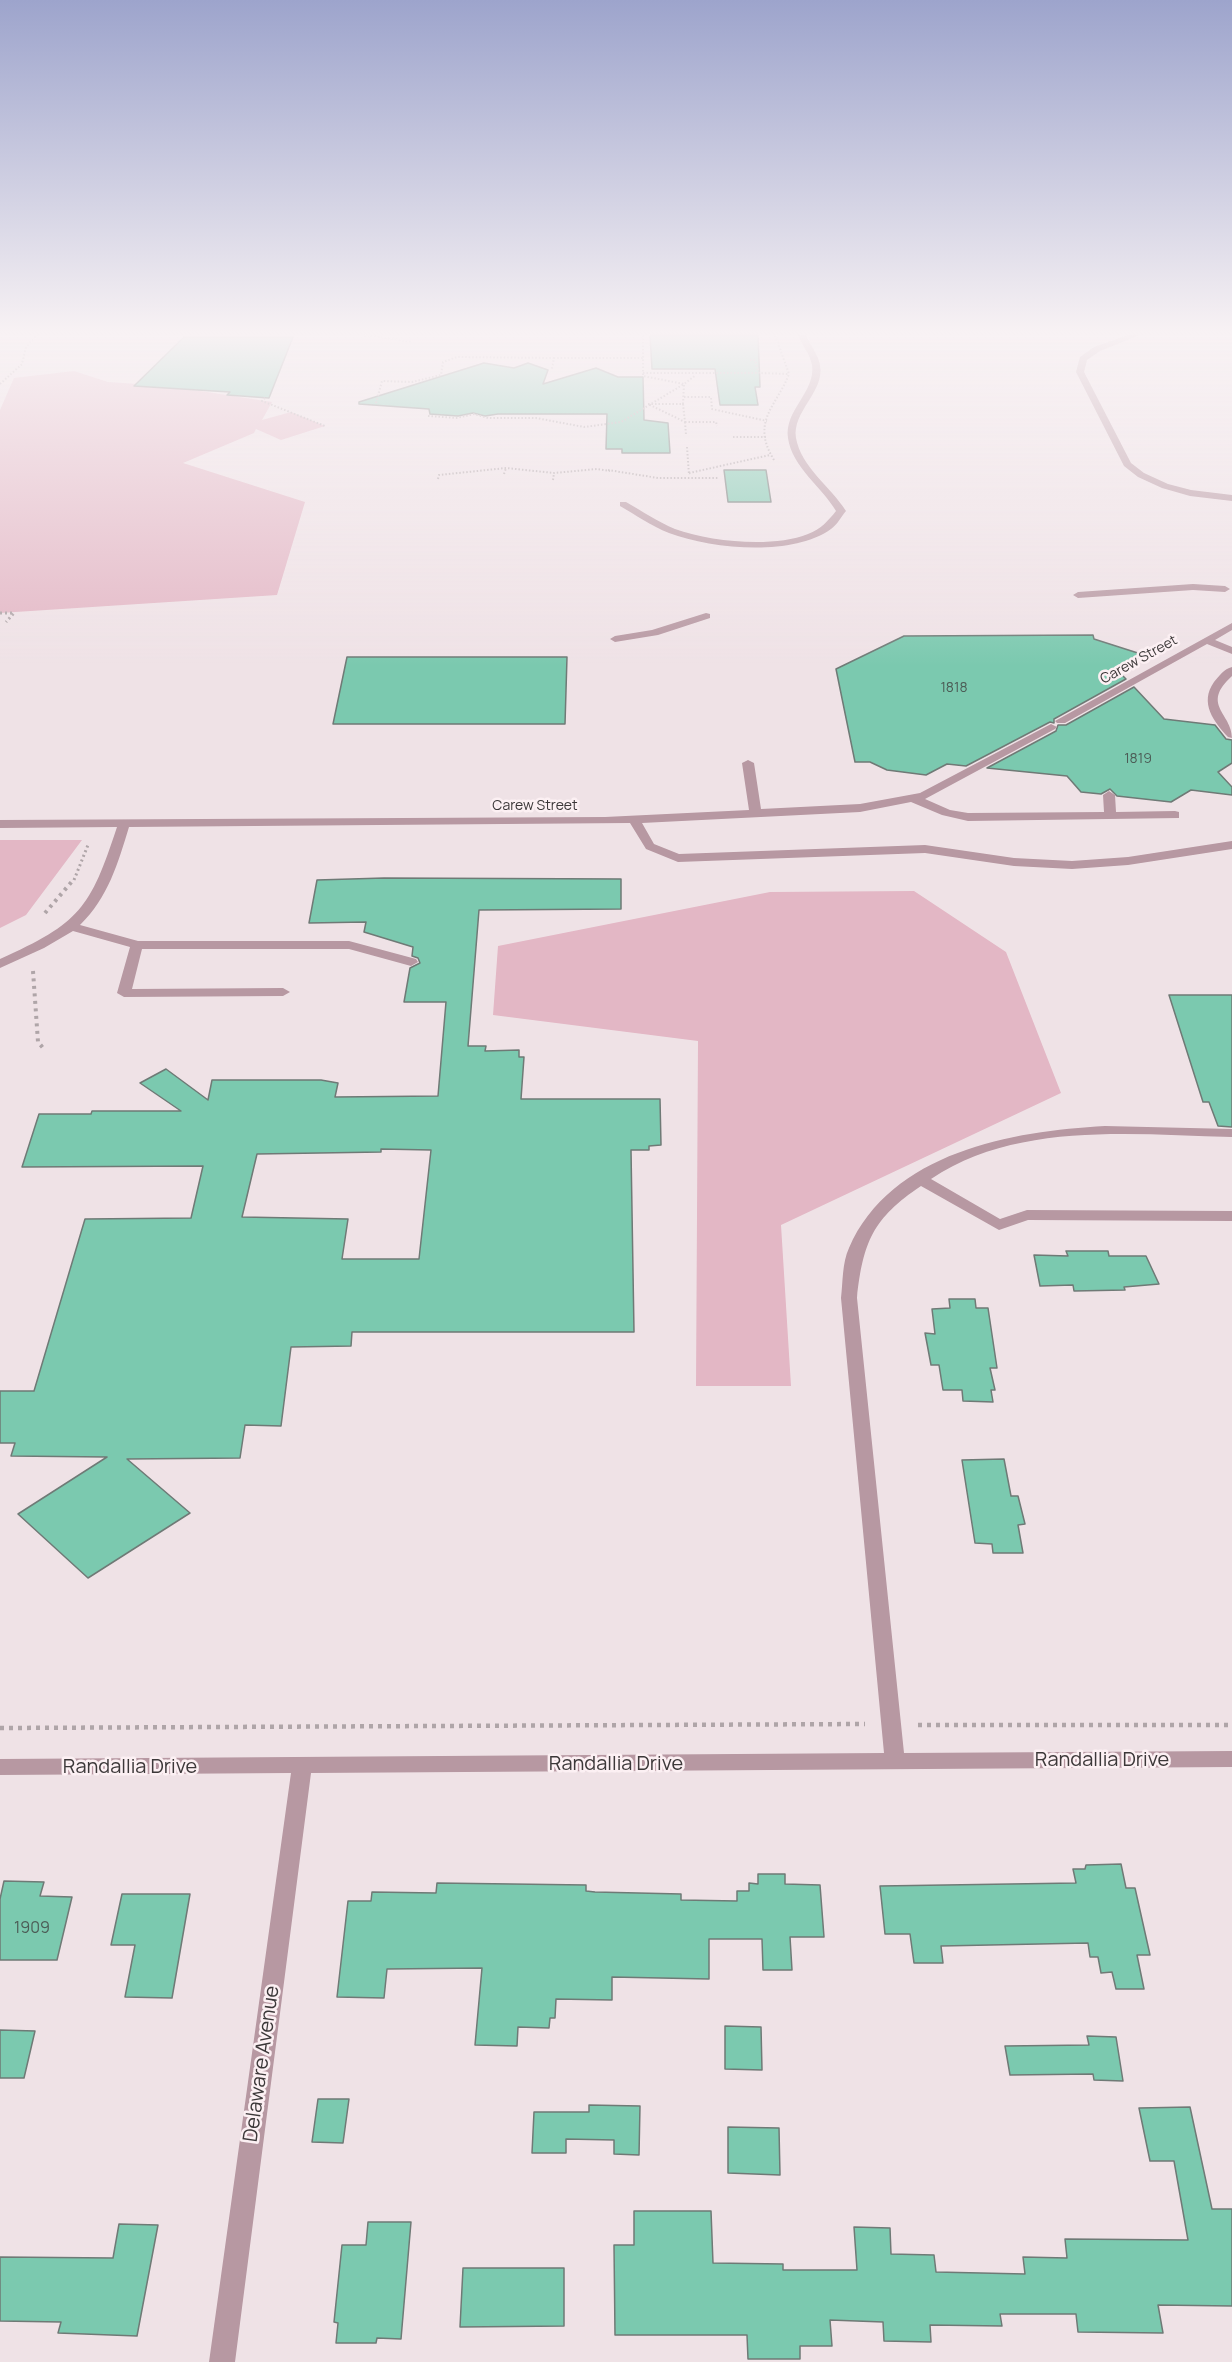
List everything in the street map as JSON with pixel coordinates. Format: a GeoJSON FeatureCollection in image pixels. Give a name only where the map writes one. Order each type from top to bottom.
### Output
{"type":"FeatureCollection","features":[{"type":"Feature","properties":{"kind":"street"},"geometry":{"type":"LineString","coordinates":[[623,504],[672,531],[729,543],[764,544],[792,541],[824,531],[836,522],[841,511],[834,497],[799,457],[794,445]]}},
{"type":"Feature","properties":{"kind":"street"},"geometry":{"type":"LineString","coordinates":[[1117,445],[1127,464],[1141,475],[1165,486],[1190,493],[1232,498]]}},
{"type":"Feature","properties":{"kind":"street"},"geometry":{"type":"LineString","coordinates":[[1078,595],[1193,587],[1225,589]]}},
{"type":"Feature","properties":{"kind":"street"},"geometry":{"type":"LineString","coordinates":[[615,639],[654,633],[706,616]]}},
{"type":"Feature","properties":{"kind":"street","name":"Carew Street"},"geometry":{"type":"LineString","coordinates":[[0,824],[635,820],[860,808],[913,798],[933,790],[1232,626]]}},
{"type":"Feature","properties":{"kind":"street"},"geometry":{"type":"LineString","coordinates":[[1206,640],[1232,651]]}},
{"type":"Feature","properties":{"kind":"street"},"geometry":{"type":"LineString","coordinates":[[1232,670],[1220,679],[1213,692],[1212,700],[1212,707],[1221,724],[1232,735]]}},
{"type":"Feature","properties":{"kind":"street"},"geometry":{"type":"LineString","coordinates":[[748,763],[756,813]]}},
{"type":"Feature","properties":{"kind":"street"},"geometry":{"type":"LineString","coordinates":[[1109,795],[1110,816]]}},
{"type":"Feature","properties":{"kind":"street"},"geometry":{"type":"LineString","coordinates":[[913,798],[932,809],[952,816],[1175,815]]}},
{"type":"Feature","properties":{"kind":"street"},"geometry":{"type":"LineString","coordinates":[[635,820],[643,839],[652,850],[678,858],[925,849],[1014,862],[1072,866],[1128,861],[1232,845]]}},
{"type":"Feature","properties":{"kind":"street"},"geometry":{"type":"LineString","coordinates":[[0,964],[71,926],[96,898],[119,824]]}},
{"type":"Feature","properties":{"kind":"street"},"geometry":{"type":"LineString","coordinates":[[71,926],[137,945],[349,945],[411,962]]}},
{"type":"Feature","properties":{"kind":"street"},"geometry":{"type":"LineString","coordinates":[[137,945],[124,993],[283,992]]}},
{"type":"Feature","properties":{"kind":"street"},"geometry":{"type":"LineString","coordinates":[[895,1762],[849,1298],[856,1250],[879,1211],[919,1178],[963,1153],[1019,1137],[1085,1132],[1232,1133]]}},
{"type":"Feature","properties":{"kind":"street"},"geometry":{"type":"LineString","coordinates":[[919,1178],[999,1225],[1027,1215],[1232,1216]]}},
{"type":"Feature","properties":{"kind":"street","name":"Randallia Drive"},"geometry":{"type":"LineString","coordinates":[[0,1767],[302,1767],[1232,1759]]}},
{"type":"Feature","properties":{"kind":"street","name":"Delaware Avenue"},"geometry":{"type":"LineString","coordinates":[[222,2362],[302,1767]]}},
{"type":"Feature","properties":{"kind":"path"},"geometry":{"type":"LineString","coordinates":[[687,447],[689,478]]}},
{"type":"Feature","properties":{"kind":"path"},"geometry":{"type":"LineString","coordinates":[[688,473],[770,455]]}},
{"type":"Feature","properties":{"kind":"path"},"geometry":{"type":"LineString","coordinates":[[504,474],[506,468]]}},
{"type":"Feature","properties":{"kind":"path"},"geometry":{"type":"LineString","coordinates":[[438,479],[438,475],[452,472],[506,468],[554,473],[597,469],[658,478],[718,478]]}},
{"type":"Feature","properties":{"kind":"path"},"geometry":{"type":"LineString","coordinates":[[553,480],[554,473]]}},
{"type":"Feature","properties":{"kind":"path"},"geometry":{"type":"LineString","coordinates":[[0,613],[14,613],[6,622]]}},
{"type":"Feature","properties":{"kind":"path"},"geometry":{"type":"LineString","coordinates":[[45,914],[74,880],[91,837],[108,836],[119,824]]}},
{"type":"Feature","properties":{"kind":"path"},"geometry":{"type":"LineString","coordinates":[[22,954],[32,962],[38,1042],[44,1049]]}},
{"type":"Feature","properties":{"kind":"path"},"geometry":{"type":"LineString","coordinates":[[0,1728],[891,1724],[929,1726],[1232,1725]]}},
{"type":"Feature","properties":{"kind":"shaded area"},"geometry":{"type":"Polygon","coordinates":[[[0,445],[225,445],[183,463],[305,502],[277,595],[0,613],[0,445]]]}},
{"type":"Feature","properties":{"kind":"shaded area"},"geometry":{"type":"Polygon","coordinates":[[[0,840],[82,840],[26,915],[0,928],[0,840]]]}},
{"type":"Feature","properties":{"kind":"shaded area"},"geometry":{"type":"Polygon","coordinates":[[[914,891],[1006,952],[1061,1093],[781,1225],[791,1386],[696,1386],[698,1041],[493,1015],[498,946],[770,892],[914,891]]]}},
{"type":"Feature","properties":{"kind":"building"},"geometry":{"type":"Polygon","coordinates":[[[606,445],[669,445],[670,453],[622,453],[622,449],[606,449],[606,445]]]}},
{"type":"Feature","properties":{"kind":"building"},"geometry":{"type":"Polygon","coordinates":[[[724,470],[766,470],[771,502],[728,502],[724,470]]]}},
{"type":"Feature","properties":{"kind":"building"},"geometry":{"type":"Polygon","coordinates":[[[1093,635],[1094,639],[1144,655],[1117,670],[1126,679],[1054,719],[1054,723],[1050,722],[966,766],[947,764],[926,775],[887,770],[870,762],[855,762],[836,669],[904,636],[1093,635]]]}},
{"type":"Feature","properties":{"kind":"building"},"geometry":{"type":"Polygon","coordinates":[[[347,657],[567,657],[565,724],[333,724],[347,657]]]}},
{"type":"Feature","properties":{"kind":"building"},"geometry":{"type":"Polygon","coordinates":[[[1134,687],[1164,719],[1215,725],[1226,739],[1232,740],[1232,763],[1218,772],[1232,787],[1232,795],[1191,790],[1171,802],[1117,796],[1110,789],[1101,794],[1081,792],[1067,776],[987,768],[1056,731],[1058,725],[1066,725],[1134,687]]]}},
{"type":"Feature","properties":{"kind":"building"},"geometry":{"type":"Polygon","coordinates":[[[621,879],[621,909],[479,910],[468,1046],[486,1046],[485,1051],[519,1050],[519,1057],[524,1057],[521,1099],[660,1099],[661,1145],[649,1146],[649,1150],[631,1150],[634,1332],[352,1332],[351,1346],[291,1347],[281,1426],[245,1425],[240,1458],[127,1459],[190,1513],[88,1578],[18,1514],[107,1457],[11,1456],[15,1443],[0,1443],[0,1391],[34,1391],[85,1219],[191,1218],[203,1166],[22,1167],[39,1114],[91,1114],[92,1111],[181,1111],[140,1083],[166,1069],[208,1100],[212,1080],[321,1080],[338,1083],[335,1097],[438,1096],[446,1002],[404,1002],[410,968],[420,963],[418,958],[412,956],[413,947],[364,932],[366,922],[309,923],[317,880],[621,879]],[[381,1149],[381,1152],[257,1154],[242,1217],[348,1219],[342,1259],[419,1259],[431,1150],[381,1149]]]}},
{"type":"Feature","properties":{"kind":"building"},"geometry":{"type":"Polygon","coordinates":[[[1169,995],[1232,995],[1232,1127],[1218,1126],[1209,1102],[1203,1102],[1169,995]]]}},
{"type":"Feature","properties":{"kind":"building"},"geometry":{"type":"Polygon","coordinates":[[[1066,1251],[1108,1251],[1109,1256],[1146,1256],[1159,1284],[1124,1287],[1125,1290],[1074,1291],[1073,1285],[1040,1286],[1034,1255],[1068,1256],[1066,1251]]]}},
{"type":"Feature","properties":{"kind":"building"},"geometry":{"type":"Polygon","coordinates":[[[949,1299],[975,1299],[976,1308],[988,1308],[997,1368],[990,1368],[995,1390],[991,1390],[993,1402],[963,1401],[962,1390],[943,1390],[939,1365],[931,1365],[925,1333],[935,1334],[932,1309],[950,1308],[949,1299]]]}},
{"type":"Feature","properties":{"kind":"building"},"geometry":{"type":"Polygon","coordinates":[[[1004,1459],[1011,1496],[1018,1496],[1025,1524],[1018,1525],[1023,1553],[993,1553],[992,1544],[975,1543],[962,1460],[1004,1459]]]}},
{"type":"Feature","properties":{"kind":"building"},"geometry":{"type":"Polygon","coordinates":[[[1121,1864],[1126,1888],[1135,1888],[1150,1955],[1137,1955],[1144,1989],[1116,1989],[1112,1972],[1101,1973],[1098,1957],[1090,1957],[1088,1943],[941,1946],[943,1963],[914,1963],[910,1934],[885,1934],[880,1886],[1076,1883],[1073,1869],[1085,1869],[1086,1865],[1121,1864]]]}},
{"type":"Feature","properties":{"kind":"building"},"geometry":{"type":"Polygon","coordinates":[[[758,1874],[785,1874],[785,1884],[820,1885],[824,1937],[790,1937],[792,1970],[763,1970],[762,1939],[709,1939],[709,1979],[612,1977],[612,2000],[556,1999],[555,2018],[550,2018],[549,2028],[518,2027],[517,2046],[475,2045],[482,1968],[387,1969],[384,1998],[337,1997],[348,1901],[371,1901],[372,1892],[436,1893],[437,1883],[586,1885],[586,1891],[595,1892],[681,1894],[681,1900],[737,1901],[737,1891],[749,1891],[749,1883],[758,1884],[758,1874]]]}},
{"type":"Feature","properties":{"kind":"building"},"geometry":{"type":"Polygon","coordinates":[[[4,1881],[44,1882],[40,1896],[72,1897],[57,1960],[0,1960],[0,1899],[4,1881]]]}},
{"type":"Feature","properties":{"kind":"building"},"geometry":{"type":"Polygon","coordinates":[[[122,1894],[190,1894],[172,1998],[125,1997],[135,1945],[111,1945],[122,1894]]]}},
{"type":"Feature","properties":{"kind":"building"},"geometry":{"type":"Polygon","coordinates":[[[725,2026],[761,2027],[762,2070],[725,2069],[725,2026]]]}},
{"type":"Feature","properties":{"kind":"building"},"geometry":{"type":"Polygon","coordinates":[[[0,2030],[35,2031],[24,2078],[0,2078],[0,2030]]]}},
{"type":"Feature","properties":{"kind":"building"},"geometry":{"type":"Polygon","coordinates":[[[1087,2036],[1116,2037],[1123,2081],[1094,2080],[1093,2074],[1010,2075],[1005,2046],[1089,2045],[1087,2036]]]}},
{"type":"Feature","properties":{"kind":"building"},"geometry":{"type":"Polygon","coordinates":[[[318,2099],[349,2099],[343,2143],[312,2142],[318,2099]]]}},
{"type":"Feature","properties":{"kind":"building"},"geometry":{"type":"Polygon","coordinates":[[[589,2105],[640,2106],[639,2155],[614,2154],[614,2140],[566,2139],[566,2153],[532,2153],[534,2112],[589,2112],[589,2105]]]}},
{"type":"Feature","properties":{"kind":"building"},"geometry":{"type":"Polygon","coordinates":[[[1190,2107],[1212,2209],[1232,2209],[1232,2306],[1158,2305],[1163,2333],[1078,2332],[1076,2314],[1000,2314],[1002,2326],[930,2325],[931,2342],[884,2341],[883,2322],[830,2320],[832,2346],[800,2346],[800,2359],[748,2359],[747,2335],[615,2335],[614,2245],[634,2245],[634,2211],[711,2211],[713,2263],[783,2264],[783,2270],[857,2270],[854,2227],[890,2228],[891,2254],[934,2255],[936,2272],[1025,2274],[1023,2257],[1067,2258],[1065,2239],[1188,2240],[1174,2161],[1150,2161],[1139,2108],[1190,2107]]]}},
{"type":"Feature","properties":{"kind":"building"},"geometry":{"type":"Polygon","coordinates":[[[728,2127],[779,2128],[780,2175],[728,2173],[728,2127]]]}},
{"type":"Feature","properties":{"kind":"building"},"geometry":{"type":"Polygon","coordinates":[[[368,2222],[411,2222],[401,2339],[377,2338],[376,2343],[336,2343],[338,2323],[334,2322],[342,2245],[366,2245],[368,2222]]]}},
{"type":"Feature","properties":{"kind":"building"},"geometry":{"type":"Polygon","coordinates":[[[119,2224],[158,2225],[137,2336],[58,2333],[61,2322],[0,2321],[0,2257],[113,2258],[119,2224]]]}},
{"type":"Feature","properties":{"kind":"building"},"geometry":{"type":"Polygon","coordinates":[[[463,2268],[564,2268],[564,2326],[460,2327],[463,2268]]]}}]}
